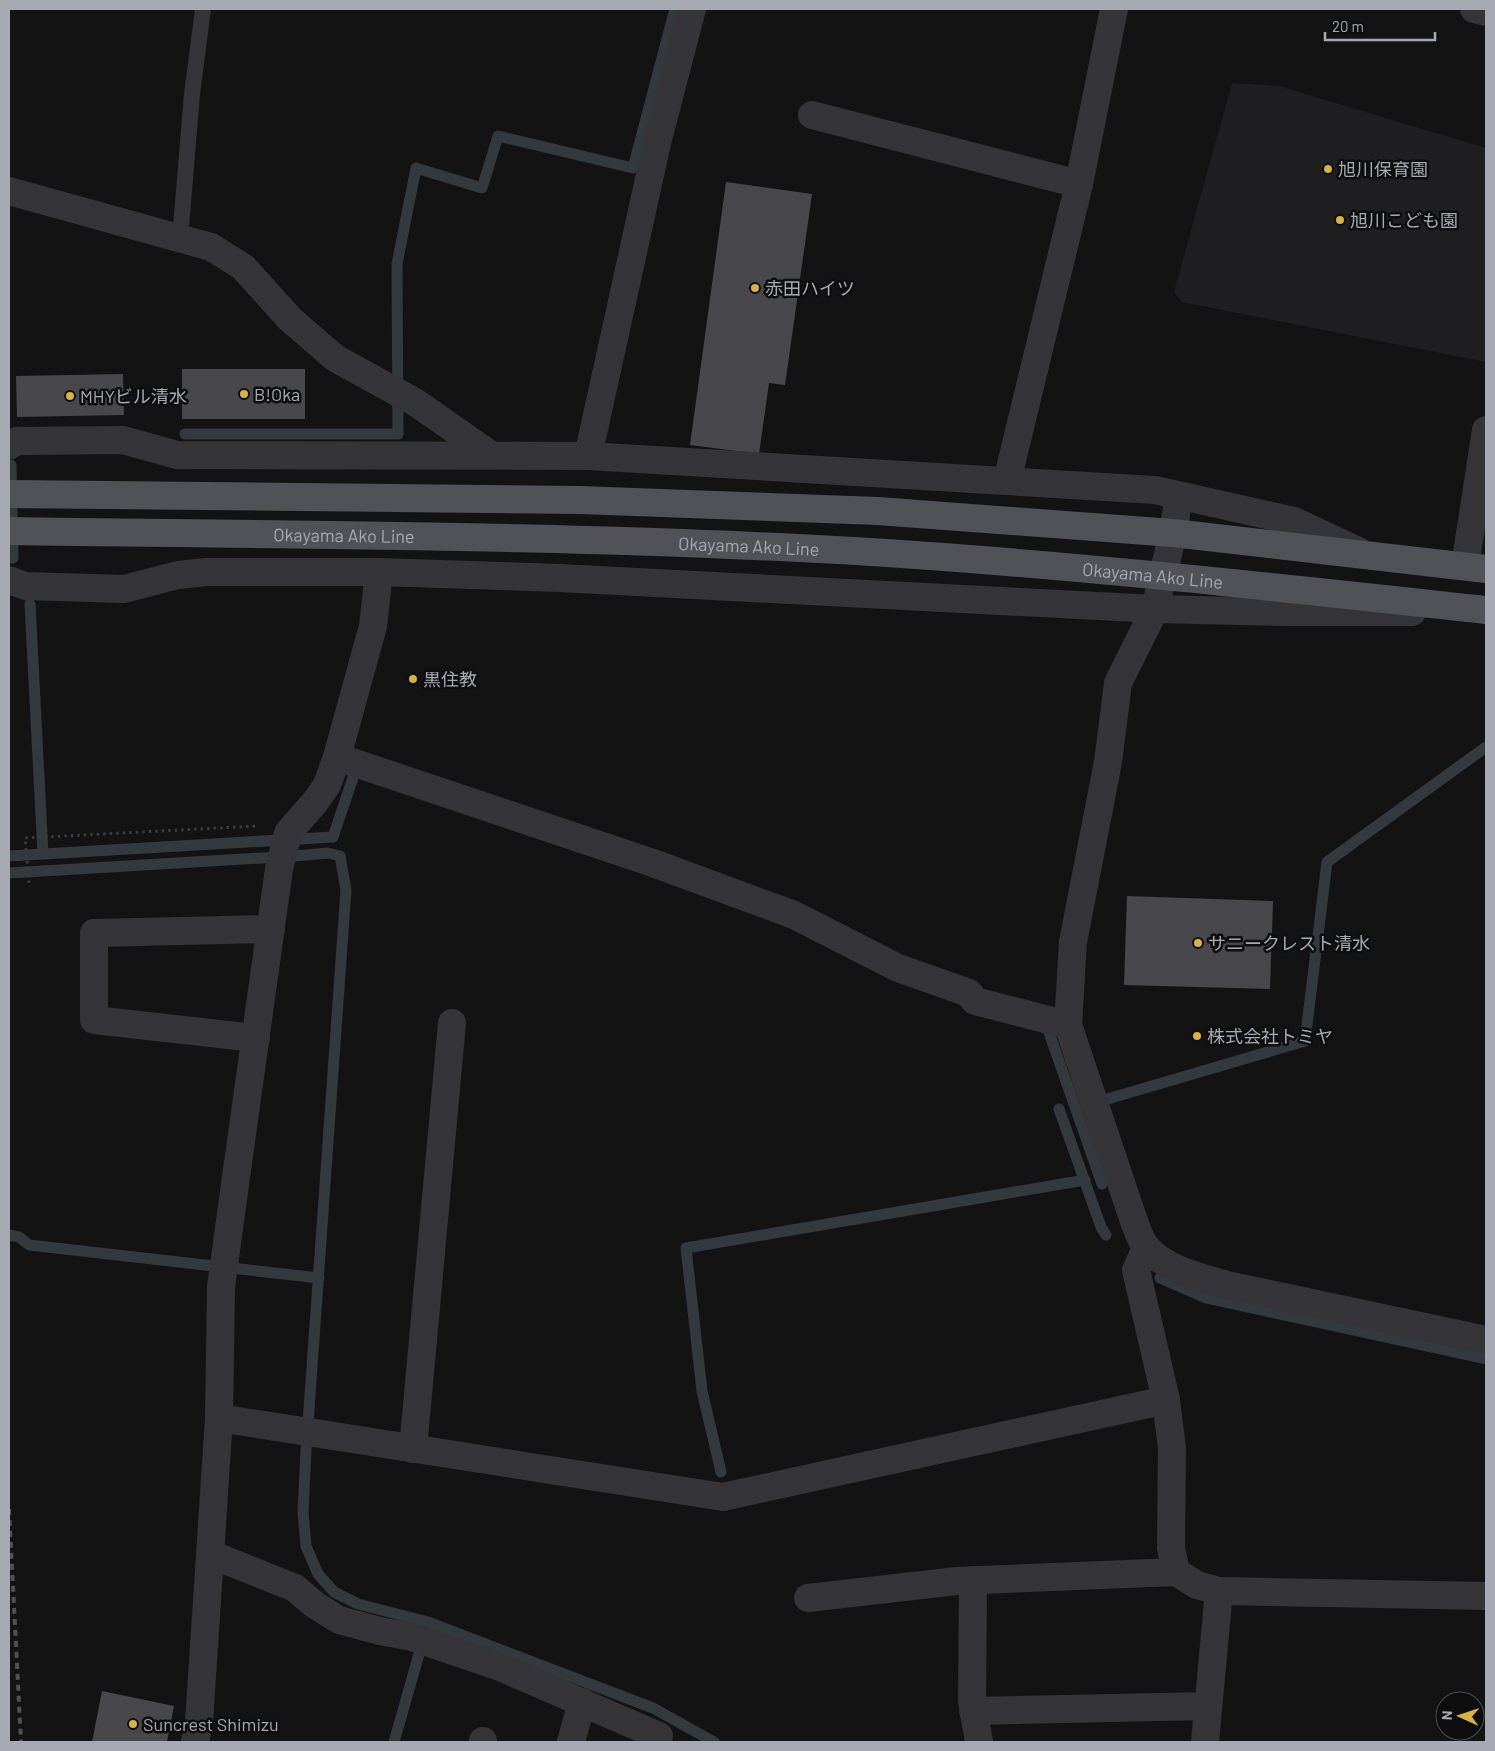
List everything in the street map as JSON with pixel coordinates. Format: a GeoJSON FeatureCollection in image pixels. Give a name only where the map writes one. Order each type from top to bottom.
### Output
{"type":"FeatureCollection","features":[{"type":"Feature","properties":{"kind":"main road","name":"Okayama Ako Line"},"geometry":{"type":"LineString","coordinates":[[9,494],[580,500],[878,511],[1173,533],[1476,567]]}},
{"type":"Feature","properties":{"kind":"main road","name":"Okayama Ako Line"},"geometry":{"type":"LineString","coordinates":[[9,531],[581,539],[872,552],[1164,575],[1486,611]]}},
{"type":"Feature","properties":{"kind":"street"},"geometry":{"type":"LineString","coordinates":[[588,456],[657,143],[692,9]]}},
{"type":"Feature","properties":{"kind":"street"},"geometry":{"type":"LineString","coordinates":[[1007,481],[1079,184],[1114,9]]}},
{"type":"Feature","properties":{"kind":"street"},"geometry":{"type":"LineString","coordinates":[[1474,9],[1486,12]]}},
{"type":"Feature","properties":{"kind":"street"},"geometry":{"type":"LineString","coordinates":[[812,115],[1079,184]]}},
{"type":"Feature","properties":{"kind":"street"},"geometry":{"type":"LineString","coordinates":[[9,191],[211,247],[244,268],[290,319],[336,358],[415,402],[491,455]]}},
{"type":"Feature","properties":{"kind":"street"},"geometry":{"type":"LineString","coordinates":[[1476,567],[1486,430]]}},
{"type":"Feature","properties":{"kind":"street"},"geometry":{"type":"LineString","coordinates":[[9,446],[17,441],[123,440],[177,455],[588,456],[1155,490],[1294,521],[1367,556]]}},
{"type":"Feature","properties":{"kind":"street"},"geometry":{"type":"LineString","coordinates":[[1179,496],[1173,533],[1155,609],[1118,683],[1108,762],[1073,942],[1052,1021],[1094,1102],[1135,1224],[1146,1248],[1164,1262],[1195,1275],[1228,1285],[1486,1340]]}},
{"type":"Feature","properties":{"kind":"street"},"geometry":{"type":"LineString","coordinates":[[9,580],[25,586],[124,589],[178,575],[206,572],[379,572],[560,578],[1155,609],[1286,612],[1486,611]]}},
{"type":"Feature","properties":{"kind":"street"},"geometry":{"type":"LineString","coordinates":[[195,1742],[199,1722],[219,1418],[221,1287],[279,869],[292,829],[327,785],[350,762],[374,626],[379,572]]}},
{"type":"Feature","properties":{"kind":"street"},"geometry":{"type":"LineString","coordinates":[[350,762],[652,863],[794,916],[898,968],[969,993],[975,1001],[1052,1021]]}},
{"type":"Feature","properties":{"kind":"street"},"geometry":{"type":"LineString","coordinates":[[256,1038],[94,1020],[94,933],[271,929]]}},
{"type":"Feature","properties":{"kind":"street"},"geometry":{"type":"LineString","coordinates":[[413,1449],[452,1022]]}},
{"type":"Feature","properties":{"kind":"street"},"geometry":{"type":"LineString","coordinates":[[1146,1248],[1136,1270],[1166,1400],[1172,1448],[1171,1548],[1176,1572]]}},
{"type":"Feature","properties":{"kind":"street"},"geometry":{"type":"LineString","coordinates":[[219,1418],[723,1496],[1166,1400]]}},
{"type":"Feature","properties":{"kind":"street"},"geometry":{"type":"LineString","coordinates":[[210,1554],[295,1588],[315,1605],[339,1620],[420,1639],[500,1667],[659,1736]]}},
{"type":"Feature","properties":{"kind":"street"},"geometry":{"type":"LineString","coordinates":[[808,1598],[957,1581],[1176,1572],[1197,1585],[1219,1591],[1486,1596]]}},
{"type":"Feature","properties":{"kind":"street"},"geometry":{"type":"LineString","coordinates":[[972,1580],[973,1712],[979,1742]]}},
{"type":"Feature","properties":{"kind":"street"},"geometry":{"type":"LineString","coordinates":[[1205,1742],[1219,1591]]}},
{"type":"Feature","properties":{"kind":"street"},"geometry":{"type":"LineString","coordinates":[[571,1742],[582,1702]]}},
{"type":"Feature","properties":{"kind":"street"},"geometry":{"type":"LineString","coordinates":[[973,1712],[1208,1706]]}},
{"type":"Feature","properties":{"kind":"lane"},"geometry":{"type":"LineString","coordinates":[[180,239],[192,94],[203,9]]}},
{"type":"Feature","properties":{"kind":"path"},"geometry":{"type":"LineString","coordinates":[[29,883],[25,838],[292,829]]}},
{"type":"Feature","properties":{"kind":"shaded area","name":"旭川こども園"},"geometry":{"type":"Polygon","coordinates":[[[1232,83],[1279,86],[1486,148],[1486,362],[1182,302],[1174,292],[1232,83]]]}},
{"type":"Feature","properties":{"kind":"building","name":"赤田ハイツ"},"geometry":{"type":"Polygon","coordinates":[[[726,182],[812,194],[785,385],[769,383],[759,454],[690,445],[726,182]]]}},
{"type":"Feature","properties":{"kind":"building","name":"B!Oka"},"geometry":{"type":"Polygon","coordinates":[[[182,369],[305,369],[305,419],[182,419],[182,369]]]}},
{"type":"Feature","properties":{"kind":"building","name":"MHYビル清水"},"geometry":{"type":"Polygon","coordinates":[[[123,374],[124,415],[17,417],[16,376],[123,374]]]}},
{"type":"Feature","properties":{"kind":"building","name":"サニークレスト清水"},"geometry":{"type":"Polygon","coordinates":[[[1127,896],[1273,901],[1270,989],[1124,985],[1127,896]]]}},
{"type":"Feature","properties":{"kind":"building","name":"Suncrest Shimizu"},"geometry":{"type":"Polygon","coordinates":[[[102,1691],[174,1706],[167,1742],[92,1742],[102,1691]]]}},
{"type":"Feature","properties":{"kind":"waterway"},"geometry":{"type":"LineString","coordinates":[[185,434],[398,434],[397,264],[416,168],[482,188],[498,136],[633,168],[675,9]]}},
{"type":"Feature","properties":{"kind":"waterway"},"geometry":{"type":"LineString","coordinates":[[11,465],[13,558]]}},
{"type":"Feature","properties":{"kind":"waterway"},"geometry":{"type":"LineString","coordinates":[[30,604],[43,854]]}},
{"type":"Feature","properties":{"kind":"waterway"},"geometry":{"type":"LineString","coordinates":[[1094,1103],[1305,1041],[1327,862],[1486,747]]}},
{"type":"Feature","properties":{"kind":"waterway"},"geometry":{"type":"LineString","coordinates":[[9,856],[333,837],[358,763]]}},
{"type":"Feature","properties":{"kind":"waterway"},"geometry":{"type":"LineString","coordinates":[[9,873],[328,853],[340,856],[346,890],[306,1451],[303,1512],[306,1546],[318,1574],[334,1592],[358,1604],[428,1622],[653,1708],[714,1742]]}},
{"type":"Feature","properties":{"kind":"waterway"},"geometry":{"type":"LineString","coordinates":[[1045,1021],[1102,1184]]}},
{"type":"Feature","properties":{"kind":"waterway"},"geometry":{"type":"LineString","coordinates":[[1059,1109],[1101,1227],[1106,1235]]}},
{"type":"Feature","properties":{"kind":"waterway"},"geometry":{"type":"LineString","coordinates":[[721,1472],[702,1391],[686,1248],[1085,1180]]}},
{"type":"Feature","properties":{"kind":"waterway"},"geometry":{"type":"LineString","coordinates":[[9,1235],[19,1237],[29,1245],[319,1278]]}},
{"type":"Feature","properties":{"kind":"waterway"},"geometry":{"type":"LineString","coordinates":[[1160,1278],[1206,1298],[1486,1359]]}},
{"type":"Feature","properties":{"kind":"waterway"},"geometry":{"type":"LineString","coordinates":[[394,1742],[423,1640]]}},
{"type":"Feature","properties":{"kind":"railway"},"geometry":{"type":"LineString","coordinates":[[9,1509],[21,1742]]}},
{"type":"Feature","properties":{"kind":"place","name":"旭川保育園"},"geometry":{"type":"Point","coordinates":[1328,169]}},
{"type":"Feature","properties":{"kind":"place","name":"旭川こども園"},"geometry":{"type":"Point","coordinates":[1340,220]}},
{"type":"Feature","properties":{"kind":"place","name":"赤田ハイツ"},"geometry":{"type":"Point","coordinates":[755,288]}},
{"type":"Feature","properties":{"kind":"place","name":"B!Oka"},"geometry":{"type":"Point","coordinates":[244,394]}},
{"type":"Feature","properties":{"kind":"place","name":"MHYビル清水"},"geometry":{"type":"Point","coordinates":[70,396]}},
{"type":"Feature","properties":{"kind":"place","name":"黒住教"},"geometry":{"type":"Point","coordinates":[413,679]}},
{"type":"Feature","properties":{"kind":"place","name":"サニークレスト清水"},"geometry":{"type":"Point","coordinates":[1198,943]}},
{"type":"Feature","properties":{"kind":"place","name":"株式会社トミヤ"},"geometry":{"type":"Point","coordinates":[1197,1036]}},
{"type":"Feature","properties":{"kind":"place","name":"Suncrest Shimizu"},"geometry":{"type":"Point","coordinates":[133,1724]}}]}
